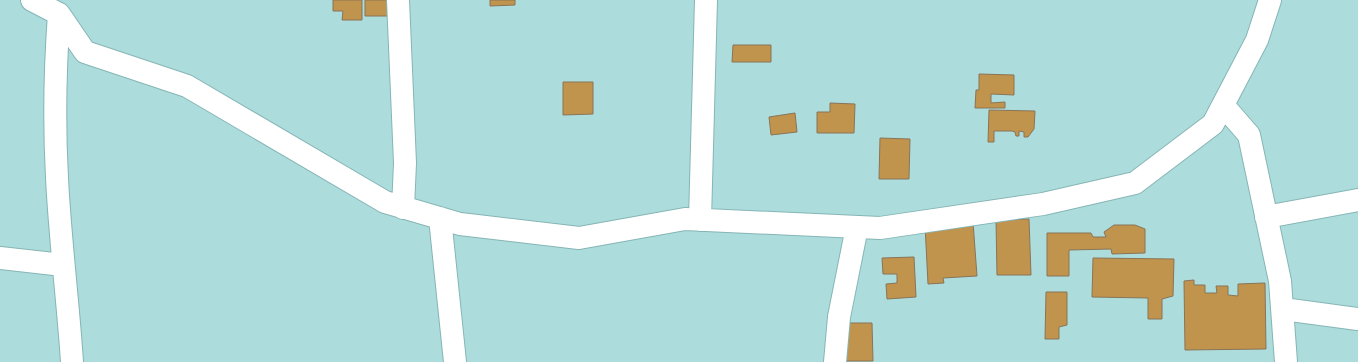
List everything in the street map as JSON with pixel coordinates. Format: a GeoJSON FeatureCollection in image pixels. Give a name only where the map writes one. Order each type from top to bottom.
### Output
{"type":"FeatureCollection","features":[{"type":"Feature","properties":{"kind":"street"},"geometry":{"type":"LineString","coordinates":[[32,0],[59,14],[85,52],[187,86],[385,202],[460,224],[579,238],[685,219],[880,228],[1043,204],[1136,183],[1213,124],[1257,40],[1271,0]]}},
{"type":"Feature","properties":{"kind":"street"},"geometry":{"type":"LineString","coordinates":[[398,0],[405,164],[403,208]]}},
{"type":"Feature","properties":{"kind":"street"},"geometry":{"type":"LineString","coordinates":[[700,220],[706,0]]}},
{"type":"Feature","properties":{"kind":"street"},"geometry":{"type":"LineString","coordinates":[[59,14],[55,60],[57,176],[72,362]]}},
{"type":"Feature","properties":{"kind":"street"},"geometry":{"type":"LineString","coordinates":[[1223,105],[1249,135],[1280,281],[1283,309],[1281,362]]}},
{"type":"Feature","properties":{"kind":"street"},"geometry":{"type":"LineString","coordinates":[[1266,217],[1358,200]]}},
{"type":"Feature","properties":{"kind":"street"},"geometry":{"type":"LineString","coordinates":[[440,218],[454,362]]}},
{"type":"Feature","properties":{"kind":"street"},"geometry":{"type":"LineString","coordinates":[[835,362],[838,317],[857,227]]}},
{"type":"Feature","properties":{"kind":"street"},"geometry":{"type":"LineString","coordinates":[[0,258],[63,265]]}},
{"type":"Feature","properties":{"kind":"street"},"geometry":{"type":"LineString","coordinates":[[1283,309],[1358,318]]}},
{"type":"Feature","properties":{"kind":"building"},"geometry":{"type":"Polygon","coordinates":[[[333,0],[362,0],[362,20],[342,20],[343,11],[333,11],[333,0]]]}},
{"type":"Feature","properties":{"kind":"building"},"geometry":{"type":"Polygon","coordinates":[[[365,0],[391,0],[391,16],[365,16],[365,0]]]}},
{"type":"Feature","properties":{"kind":"building"},"geometry":{"type":"Polygon","coordinates":[[[490,0],[515,0],[515,5],[490,6],[490,0]]]}},
{"type":"Feature","properties":{"kind":"building"},"geometry":{"type":"Polygon","coordinates":[[[733,45],[771,45],[771,62],[732,62],[733,45]]]}},
{"type":"Feature","properties":{"kind":"building"},"geometry":{"type":"Polygon","coordinates":[[[979,74],[1014,75],[1014,95],[991,94],[991,103],[1005,102],[1005,108],[975,108],[976,90],[979,90],[979,74]]]}},
{"type":"Feature","properties":{"kind":"building"},"geometry":{"type":"Polygon","coordinates":[[[563,82],[593,82],[593,114],[563,115],[563,82]]]}},
{"type":"Feature","properties":{"kind":"building"},"geometry":{"type":"Polygon","coordinates":[[[830,103],[855,104],[854,133],[817,133],[817,112],[830,112],[830,103]]]}},
{"type":"Feature","properties":{"kind":"building"},"geometry":{"type":"Polygon","coordinates":[[[989,110],[1035,111],[1034,129],[1028,137],[1024,137],[1024,132],[1019,131],[1019,136],[1016,136],[1015,132],[1012,131],[994,131],[994,142],[988,142],[989,110]]]}},
{"type":"Feature","properties":{"kind":"building"},"geometry":{"type":"Polygon","coordinates":[[[795,113],[797,132],[771,135],[769,117],[795,113]]]}},
{"type":"Feature","properties":{"kind":"building"},"geometry":{"type":"Polygon","coordinates":[[[880,138],[910,139],[909,179],[879,179],[880,138]]]}},
{"type":"Feature","properties":{"kind":"building"},"geometry":{"type":"Polygon","coordinates":[[[1029,219],[1031,275],[997,275],[996,220],[1029,219]]]}},
{"type":"Feature","properties":{"kind":"building"},"geometry":{"type":"Polygon","coordinates":[[[973,222],[977,276],[943,278],[944,283],[928,284],[925,225],[973,222]]]}},
{"type":"Feature","properties":{"kind":"building"},"geometry":{"type":"Polygon","coordinates":[[[1114,225],[1135,225],[1145,229],[1145,253],[1112,254],[1111,249],[1069,250],[1069,276],[1047,276],[1047,233],[1091,233],[1093,237],[1106,237],[1104,232],[1114,225]]]}},
{"type":"Feature","properties":{"kind":"building"},"geometry":{"type":"Polygon","coordinates":[[[914,257],[916,297],[887,299],[886,284],[897,283],[897,274],[883,274],[882,258],[914,257]]]}},
{"type":"Feature","properties":{"kind":"building"},"geometry":{"type":"Polygon","coordinates":[[[1093,258],[1174,259],[1173,296],[1162,299],[1162,319],[1148,319],[1148,298],[1092,297],[1093,258]]]}},
{"type":"Feature","properties":{"kind":"building"},"geometry":{"type":"Polygon","coordinates":[[[1194,280],[1194,285],[1205,285],[1205,293],[1217,293],[1216,286],[1228,286],[1228,295],[1238,296],[1238,284],[1265,283],[1266,349],[1185,350],[1184,281],[1194,280]]]}},
{"type":"Feature","properties":{"kind":"building"},"geometry":{"type":"Polygon","coordinates":[[[1046,292],[1067,292],[1067,325],[1059,327],[1059,339],[1045,339],[1046,292]]]}},
{"type":"Feature","properties":{"kind":"building"},"geometry":{"type":"Polygon","coordinates":[[[846,323],[872,323],[873,361],[845,361],[846,323]]]}}]}
